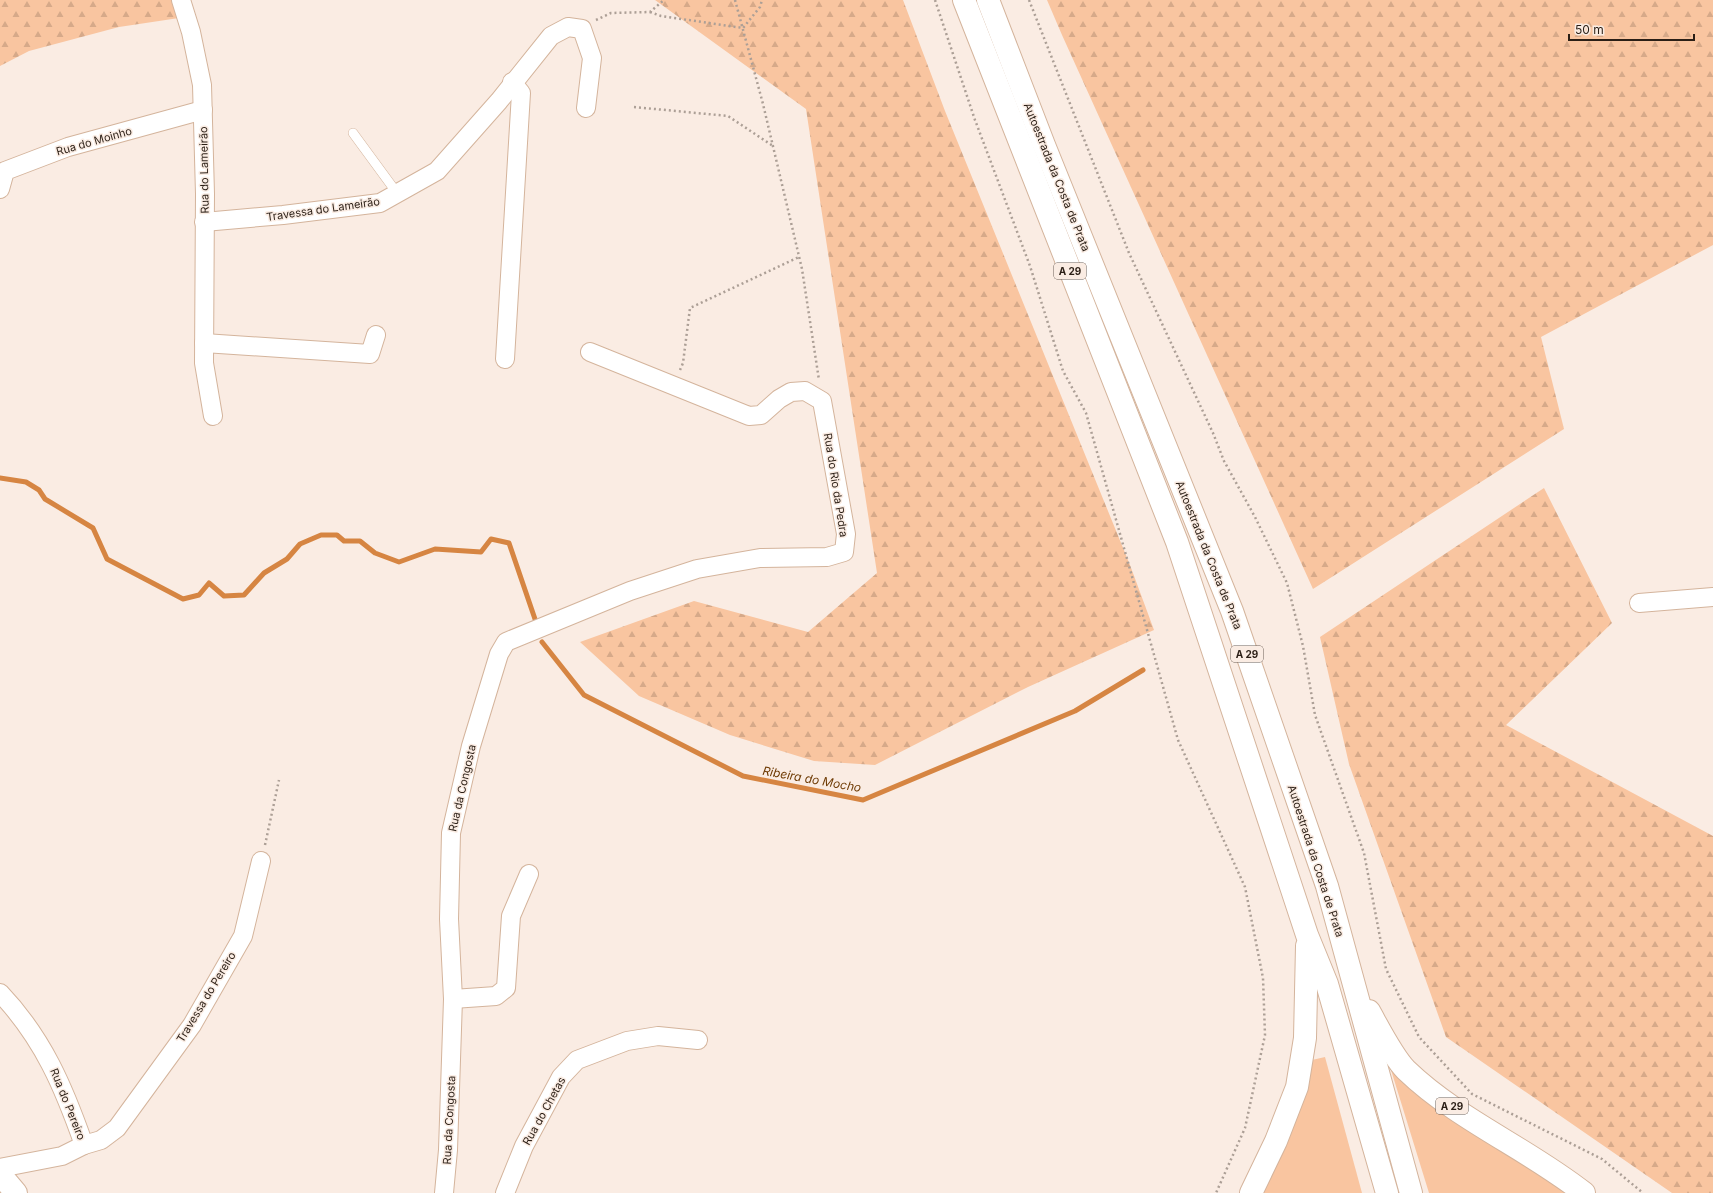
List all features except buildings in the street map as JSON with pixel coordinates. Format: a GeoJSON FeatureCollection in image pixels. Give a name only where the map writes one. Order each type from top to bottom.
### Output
{"type":"FeatureCollection","features":[{"type":"Feature","properties":{"kind":"main road","name":"Autoestrada da Costa de Prata"},"geometry":{"type":"LineString","coordinates":[[964,0],[1177,542],[1307,935],[1327,984],[1387,1193]]}},
{"type":"Feature","properties":{"kind":"main road","name":"Autoestrada da Costa de Prata"},"geometry":{"type":"LineString","coordinates":[[988,0],[1044,146],[1232,610],[1327,886],[1411,1193]]}},
{"type":"Feature","properties":{"kind":"main road","name":"A 29"},"geometry":{"type":"LineString","coordinates":[[1251,1193],[1276,1141],[1297,1087],[1305,1038],[1307,935]]}},
{"type":"Feature","properties":{"kind":"main road","name":"A 29"},"geometry":{"type":"LineString","coordinates":[[1355,986],[1383,1036],[1405,1069],[1440,1098],[1568,1181],[1584,1193]]}},
{"type":"Feature","properties":{"kind":"main road"},"geometry":{"type":"LineString","coordinates":[[0,1174],[16,1193]]}},
{"type":"Feature","properties":{"kind":"street","name":"Rua do Lameirão"},"geometry":{"type":"LineString","coordinates":[[181,0],[191,32],[202,85],[204,363],[213,416]]}},
{"type":"Feature","properties":{"kind":"street","name":"Travessa do Lameirão"},"geometry":{"type":"LineString","coordinates":[[204,222],[283,215],[380,203],[437,171],[499,101],[512,82],[551,36],[568,27],[582,29]]}},
{"type":"Feature","properties":{"kind":"street"},"geometry":{"type":"LineString","coordinates":[[582,29],[592,58],[586,108]]}},
{"type":"Feature","properties":{"kind":"street"},"geometry":{"type":"LineString","coordinates":[[505,359],[521,93],[512,82]]}},
{"type":"Feature","properties":{"kind":"street","name":"Rua do Moinho"},"geometry":{"type":"LineString","coordinates":[[0,189],[5,171],[68,147],[203,110]]}},
{"type":"Feature","properties":{"kind":"street"},"geometry":{"type":"LineString","coordinates":[[204,343],[370,354],[376,334]]}},
{"type":"Feature","properties":{"kind":"street"},"geometry":{"type":"LineString","coordinates":[[590,352],[750,416],[761,414],[790,392],[805,392],[822,401]]}},
{"type":"Feature","properties":{"kind":"street","name":"Rua do Rio da Pedra"},"geometry":{"type":"LineString","coordinates":[[538,629],[630,591],[697,569],[760,558],[827,558],[844,552],[846,534],[822,401]]}},
{"type":"Feature","properties":{"kind":"street"},"geometry":{"type":"LineString","coordinates":[[1639,603],[1713,597]]}},
{"type":"Feature","properties":{"kind":"street","name":"Rua da Congosta"},"geometry":{"type":"LineString","coordinates":[[444,1193],[448,1150],[453,999],[449,919],[451,833],[472,746],[499,654],[506,642],[538,629]]}},
{"type":"Feature","properties":{"kind":"street","name":"Travessa do Pereiro"},"geometry":{"type":"LineString","coordinates":[[84,1145],[100,1140],[116,1128],[192,1025],[243,936],[261,861]]}},
{"type":"Feature","properties":{"kind":"street"},"geometry":{"type":"LineString","coordinates":[[453,999],[496,996],[506,988],[511,916],[529,874]]}},
{"type":"Feature","properties":{"kind":"street","name":"Rua do Pereiro"},"geometry":{"type":"LineString","coordinates":[[0,994],[19,1013],[54,1069],[72,1109],[84,1145],[62,1156],[0,1168]]}},
{"type":"Feature","properties":{"kind":"street","name":"Rua do Chetas"},"geometry":{"type":"LineString","coordinates":[[504,1193],[524,1146],[561,1077],[577,1060],[627,1040],[658,1036],[698,1040]]}},
{"type":"Feature","properties":{"kind":"lane"},"geometry":{"type":"LineString","coordinates":[[353,133],[398,193]]}},
{"type":"Feature","properties":{"kind":"path"},"geometry":{"type":"LineString","coordinates":[[650,12],[664,0]]}},
{"type":"Feature","properties":{"kind":"path"},"geometry":{"type":"LineString","coordinates":[[735,0],[773,146],[799,257],[822,401]]}},
{"type":"Feature","properties":{"kind":"path"},"geometry":{"type":"LineString","coordinates":[[743,28],[760,7],[762,0]]}},
{"type":"Feature","properties":{"kind":"path"},"geometry":{"type":"LineString","coordinates":[[935,0],[975,120],[1030,266],[1063,371],[1086,413],[1178,740],[1245,887],[1263,978],[1265,1035],[1245,1128],[1216,1193]]}},
{"type":"Feature","properties":{"kind":"path"},"geometry":{"type":"LineString","coordinates":[[1029,0],[1130,253],[1213,432],[1224,461],[1255,517],[1287,583],[1303,646],[1315,715],[1364,853],[1386,969],[1419,1037],[1472,1094],[1602,1159],[1643,1193]]}},
{"type":"Feature","properties":{"kind":"path"},"geometry":{"type":"LineString","coordinates":[[582,29],[590,22],[611,13],[650,12],[661,16],[743,28]]}},
{"type":"Feature","properties":{"kind":"path"},"geometry":{"type":"LineString","coordinates":[[634,107],[728,116],[773,146]]}},
{"type":"Feature","properties":{"kind":"path"},"geometry":{"type":"LineString","coordinates":[[674,386],[683,363],[690,308],[799,257]]}},
{"type":"Feature","properties":{"kind":"path"},"geometry":{"type":"LineString","coordinates":[[261,861],[280,780]]}},
{"type":"Feature","properties":{"kind":"green space"},"geometry":{"type":"Polygon","coordinates":[[[0,0],[176,0],[179,18],[119,27],[29,51],[0,66],[0,0]]]}},
{"type":"Feature","properties":{"kind":"green space"},"geometry":{"type":"Polygon","coordinates":[[[655,0],[903,0],[945,111],[1130,565],[1154,630],[1028,687],[875,765],[814,761],[730,735],[639,696],[580,642],[694,601],[808,632],[877,573],[806,109],[655,0]]]}},
{"type":"Feature","properties":{"kind":"green space"},"geometry":{"type":"Polygon","coordinates":[[[1047,0],[1713,0],[1713,245],[1541,337],[1564,429],[1313,589],[1047,0]]]}},
{"type":"Feature","properties":{"kind":"green space"},"geometry":{"type":"Polygon","coordinates":[[[1544,488],[1612,623],[1506,725],[1713,836],[1713,1193],[1672,1193],[1446,1037],[1349,764],[1320,637],[1544,488]]]}},
{"type":"Feature","properties":{"kind":"green space"},"geometry":{"type":"Polygon","coordinates":[[[1325,1057],[1362,1193],[1261,1193],[1312,1060],[1325,1057]]]}},
{"type":"Feature","properties":{"kind":"green space"},"geometry":{"type":"Polygon","coordinates":[[[1387,1057],[1489,1142],[1568,1193],[1429,1193],[1387,1057]]]}},
{"type":"Feature","properties":{"kind":"waterway","name":"Ribeira do Mocho"},"geometry":{"type":"LineString","coordinates":[[0,478],[26,482],[39,490],[45,499],[93,528],[107,559],[183,599],[199,595],[209,583],[224,596],[244,595],[264,573],[287,559],[300,544],[321,535],[337,535],[344,541],[360,541],[375,553],[399,562],[435,549],[481,552],[491,539],[509,543],[536,622]]}},
{"type":"Feature","properties":{"kind":"waterway","name":"Ribeira do Mocho"},"geometry":{"type":"LineString","coordinates":[[542,642],[584,695],[743,776],[863,800],[1075,711],[1143,670]]}}]}
